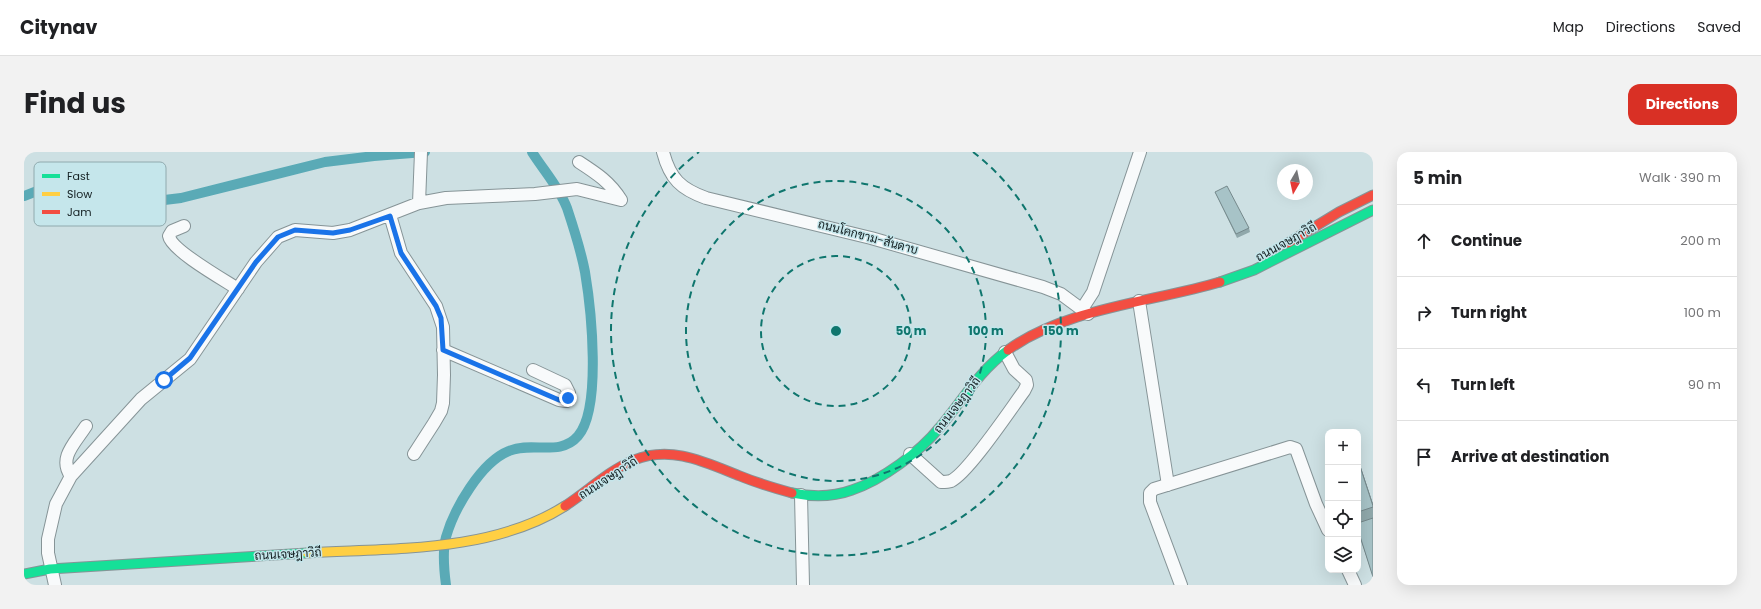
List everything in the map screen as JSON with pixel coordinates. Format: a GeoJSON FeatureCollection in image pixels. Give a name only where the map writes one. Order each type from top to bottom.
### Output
{"type":"FeatureCollection","features":[{"type":"Feature","properties":{"kind":"street"},"geometry":{"type":"LineString","coordinates":[[419,203],[421,152]]}},
{"type":"Feature","properties":{"kind":"street","name":"ถนนโคกขาม-สันดาบ"},"geometry":{"type":"LineString","coordinates":[[663,152],[668,169],[678,183],[694,194],[826,226],[939,256],[1043,287],[1061,294],[1085,311]]}},
{"type":"Feature","properties":{"kind":"street"},"geometry":{"type":"LineString","coordinates":[[1085,311],[1093,292],[1140,152]]}},
{"type":"Feature","properties":{"kind":"street"},"geometry":{"type":"LineString","coordinates":[[55,585],[50,569],[48,553],[51,526],[56,504],[71,476],[141,399],[190,358],[256,262],[278,237],[295,230],[333,233],[350,230],[390,216],[419,203],[446,198],[534,194],[568,189],[621,200],[614,189],[602,178],[579,162]]}},
{"type":"Feature","properties":{"kind":"street","name":"ถนนเจษฎาวิถี"},"geometry":{"type":"LineString","coordinates":[[1198,287],[1293,240],[1339,212],[1373,195]]}},
{"type":"Feature","properties":{"kind":"street","name":"ถนนเจษฎาวิถี"},"geometry":{"type":"LineString","coordinates":[[24,574],[50,569],[412,546],[478,539],[533,525],[570,503],[628,463],[644,456],[660,453],[673,454],[697,460],[767,487],[801,495],[832,495],[852,490],[873,480],[910,454],[937,432],[979,376],[1005,352],[1038,332],[1085,311],[1139,301],[1239,276],[1300,249],[1373,210]]}},
{"type":"Feature","properties":{"kind":"street"},"geometry":{"type":"LineString","coordinates":[[390,216],[401,253],[436,306],[441,318],[444,375],[441,411],[414,454]]}},
{"type":"Feature","properties":{"kind":"street"},"geometry":{"type":"LineString","coordinates":[[184,226],[172,231],[169,236],[173,244],[191,258],[238,289]]}},
{"type":"Feature","properties":{"kind":"street"},"geometry":{"type":"LineString","coordinates":[[1139,301],[1168,485]]}},
{"type":"Feature","properties":{"kind":"street"},"geometry":{"type":"LineString","coordinates":[[443,350],[559,400],[566,401],[569,394],[565,385],[533,370]]}},
{"type":"Feature","properties":{"kind":"street"},"geometry":{"type":"LineString","coordinates":[[910,454],[941,482],[950,482],[961,473],[985,444],[1024,391],[1026,380],[1014,369],[1005,352]]}},
{"type":"Feature","properties":{"kind":"street"},"geometry":{"type":"LineString","coordinates":[[71,476],[65,466],[66,456],[86,426]]}},
{"type":"Feature","properties":{"kind":"street"},"geometry":{"type":"LineString","coordinates":[[1181,585],[1150,502],[1150,493],[1154,489],[1290,447],[1296,449],[1316,504],[1325,524]]}},
{"type":"Feature","properties":{"kind":"street"},"geometry":{"type":"LineString","coordinates":[[801,495],[803,585]]}},
{"type":"Feature","properties":{"kind":"street"},"geometry":{"type":"LineString","coordinates":[[1349,573],[1355,585]]}},
{"type":"Feature","properties":{"kind":"building"},"geometry":{"type":"Polygon","coordinates":[[[1227,186],[1249,228],[1236,234],[1215,192],[1227,186]]]}},
{"type":"Feature","properties":{"kind":"building"},"geometry":{"type":"Polygon","coordinates":[[[1361,469],[1373,506],[1361,511],[1361,469]]]}},
{"type":"Feature","properties":{"kind":"building"},"geometry":{"type":"Polygon","coordinates":[[[1373,518],[1373,577],[1361,539],[1361,522],[1373,518]]]}},
{"type":"Feature","properties":{"kind":"waterway"},"geometry":{"type":"LineString","coordinates":[[166,200],[181,198],[325,162],[425,152]]}},
{"type":"Feature","properties":{"kind":"waterway"},"geometry":{"type":"LineString","coordinates":[[446,585],[444,567],[446,537],[455,513],[462,500],[479,476],[488,465],[509,451],[527,447],[563,446],[571,442],[578,436],[585,422],[590,404],[593,357],[590,309],[585,272],[575,232],[564,200],[532,152]]}},
{"type":"Feature","properties":{"kind":"waterway"},"geometry":{"type":"LineString","coordinates":[[24,196],[34,192]]}},
{"type":"Feature","properties":{"kind":"traffic: fast"},"geometry":{"type":"LineString","coordinates":[[1220,282],[1254,270],[1373,210]]}},
{"type":"Feature","properties":{"kind":"traffic: fast"},"geometry":{"type":"LineString","coordinates":[[792,493],[815,496],[837,494],[864,485],[888,472],[900,464],[932,436],[988,367],[1008,350]]}},
{"type":"Feature","properties":{"kind":"traffic: fast"},"geometry":{"type":"LineString","coordinates":[[24,574],[50,569],[307,553]]}},
{"type":"Feature","properties":{"kind":"traffic: slow"},"geometry":{"type":"LineString","coordinates":[[307,553],[406,548],[473,540],[505,532],[536,521],[565,506]]}},
{"type":"Feature","properties":{"kind":"traffic: jam"},"geometry":{"type":"LineString","coordinates":[[1288,243],[1339,212],[1373,195]]}},
{"type":"Feature","properties":{"kind":"traffic: jam"},"geometry":{"type":"LineString","coordinates":[[1008,350],[1031,336],[1056,324],[1083,315],[1220,282]]}},
{"type":"Feature","properties":{"kind":"traffic: jam"},"geometry":{"type":"LineString","coordinates":[[565,506],[615,470],[634,460],[661,454],[688,457],[714,465],[753,481],[792,493]]}},
{"type":"Feature","properties":{"kind":"route"},"geometry":{"type":"LineString","coordinates":[[164,380],[190,358],[256,262],[278,237],[295,230],[333,233],[350,230],[390,216],[401,253],[436,306],[441,318],[443,327],[443,350],[559,400],[566,401],[568,398]]}}]}
